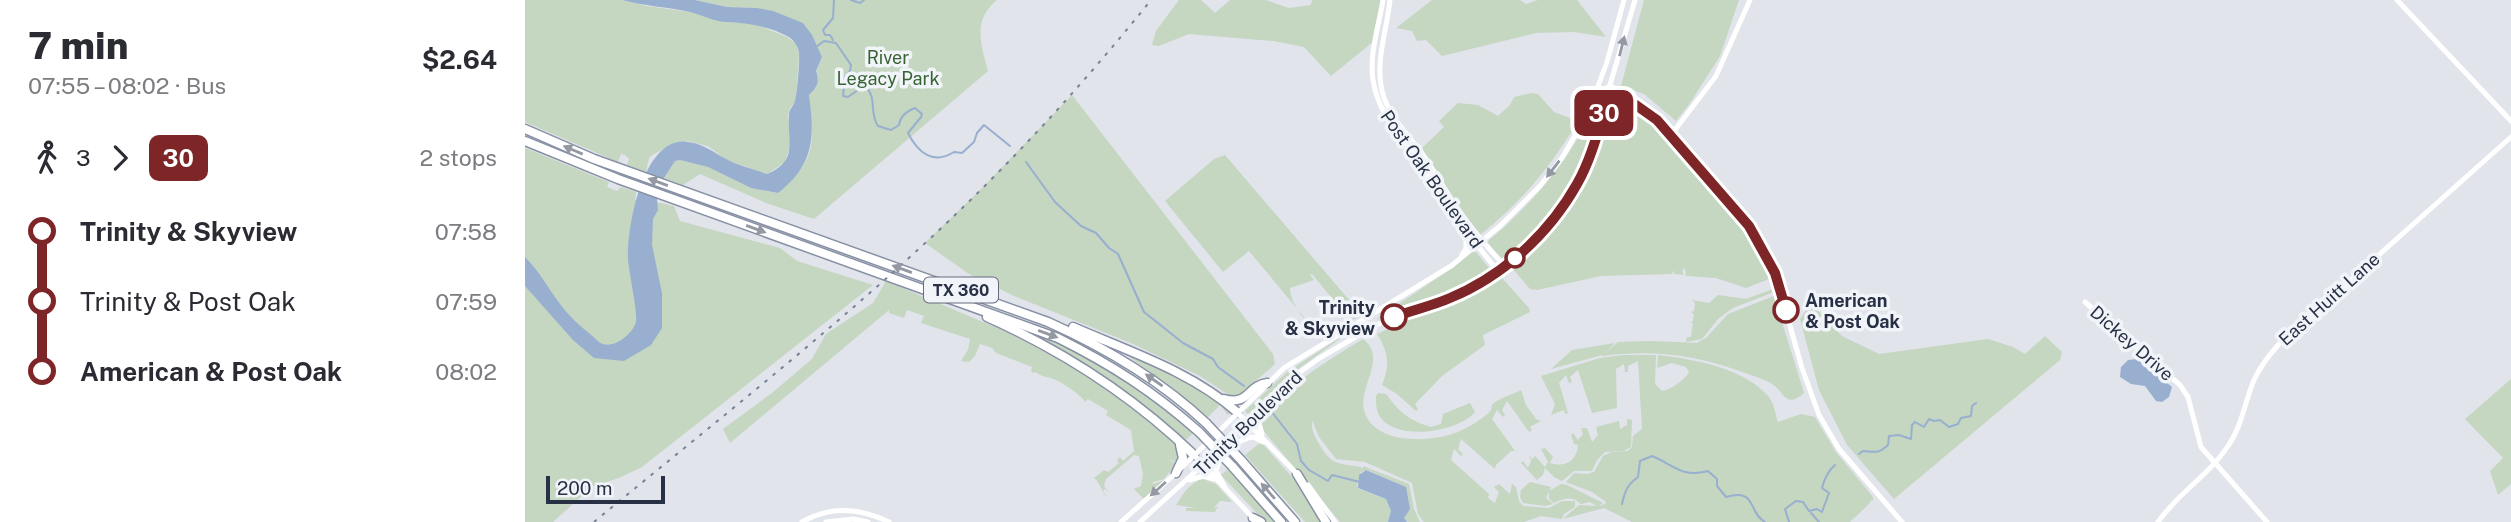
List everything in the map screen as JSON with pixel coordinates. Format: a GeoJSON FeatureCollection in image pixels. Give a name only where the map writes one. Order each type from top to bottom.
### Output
{"type":"FeatureCollection","features":[{"type":"Feature","properties":{"kind":"highway","name":"TX 360"},"geometry":{"type":"LineString","coordinates":[[525,129],[621,169],[1048,322],[1098,345],[1131,364],[1187,405],[1241,460],[1295,522]]}},
{"type":"Feature","properties":{"kind":"highway","name":"TX 360"},"geometry":{"type":"LineString","coordinates":[[525,141],[618,179],[1058,338],[1106,362],[1156,396],[1199,432],[1281,522]]}},
{"type":"Feature","properties":{"kind":"highway"},"geometry":{"type":"LineString","coordinates":[[960,302],[972,311],[1012,328],[1078,365],[1122,395],[1194,455]]}},
{"type":"Feature","properties":{"kind":"highway"},"geometry":{"type":"LineString","coordinates":[[1048,322],[1062,323],[1109,341],[1177,372],[1220,397],[1237,412]]}},
{"type":"Feature","properties":{"kind":"highway"},"geometry":{"type":"LineString","coordinates":[[1220,397],[1235,402],[1259,384],[1267,383]]}},
{"type":"Feature","properties":{"kind":"highway"},"geometry":{"type":"LineString","coordinates":[[1172,435],[1184,453],[1176,473]]}},
{"type":"Feature","properties":{"kind":"highway"},"geometry":{"type":"LineString","coordinates":[[1297,474],[1326,522]]}},
{"type":"Feature","properties":{"kind":"street","name":"Post Oak Boulevard"},"geometry":{"type":"LineString","coordinates":[[1383,0],[1372,62],[1373,80],[1388,115],[1465,231],[1505,267]]}},
{"type":"Feature","properties":{"kind":"street","name":"Post Oak Boulevard"},"geometry":{"type":"LineString","coordinates":[[1390,0],[1379,63],[1388,115],[1425,157],[1499,271]]}},
{"type":"Feature","properties":{"kind":"street","name":"Trinity Boulevard"},"geometry":{"type":"LineString","coordinates":[[1121,522],[1176,473],[1267,383],[1304,354],[1418,287],[1461,258],[1518,209],[1554,167],[1588,113],[1598,89],[1624,0]]}},
{"type":"Feature","properties":{"kind":"street","name":"Trinity Boulevard"},"geometry":{"type":"LineString","coordinates":[[1140,522],[1204,465],[1304,368],[1367,329],[1451,298],[1505,267],[1534,241],[1551,222],[1577,184],[1596,139],[1635,0]]}},
{"type":"Feature","properties":{"kind":"street"},"geometry":{"type":"LineString","coordinates":[[1671,135],[1716,76],[1749,0]]}},
{"type":"Feature","properties":{"kind":"street"},"geometry":{"type":"LineString","coordinates":[[2397,0],[2511,121]]}},
{"type":"Feature","properties":{"kind":"street"},"geometry":{"type":"LineString","coordinates":[[1598,89],[1610,92],[1648,112],[1742,217],[1759,241],[1777,279],[1805,378],[1819,415],[1839,449],[1902,522]]}},
{"type":"Feature","properties":{"kind":"street","name":"East Huitt Lane"},"geometry":{"type":"LineString","coordinates":[[2158,522],[2173,500],[2213,464],[2235,434],[2256,376],[2279,344],[2511,137]]}},
{"type":"Feature","properties":{"kind":"street"},"geometry":{"type":"LineString","coordinates":[[1449,196],[1447,205],[1456,208]]}},
{"type":"Feature","properties":{"kind":"street"},"geometry":{"type":"LineString","coordinates":[[1461,258],[1466,249],[1465,231]]}},
{"type":"Feature","properties":{"kind":"street","name":"Dickey Drive"},"geometry":{"type":"LineString","coordinates":[[2085,302],[2180,385],[2188,397],[2201,447],[2213,464],[2267,522]]}},
{"type":"Feature","properties":{"kind":"street"},"geometry":{"type":"LineString","coordinates":[[1262,437],[1257,416],[1263,405]]}},
{"type":"Feature","properties":{"kind":"street"},"geometry":{"type":"LineString","coordinates":[[1237,412],[1297,474],[1335,522]]}},
{"type":"Feature","properties":{"kind":"street"},"geometry":{"type":"LineString","coordinates":[[1225,487],[1216,467],[1239,441],[1251,436],[1258,437],[1276,452]]}},
{"type":"Feature","properties":{"kind":"street"},"geometry":{"type":"LineString","coordinates":[[1194,455],[1257,521]]}},
{"type":"Feature","properties":{"kind":"street"},"geometry":{"type":"LineString","coordinates":[[1182,485],[1198,477],[1218,480]]}},
{"type":"Feature","properties":{"kind":"street"},"geometry":{"type":"LineString","coordinates":[[802,522],[822,513],[842,509],[872,514],[889,522]]}},
{"type":"Feature","properties":{"kind":"street"},"geometry":{"type":"LineString","coordinates":[[826,522],[853,519],[870,522],[872,514]]}},
{"type":"Feature","properties":{"kind":"green space"},"geometry":{"type":"Polygon","coordinates":[[[525,0],[622,0],[690,12],[727,22],[755,24],[787,37],[796,44],[799,54],[796,101],[788,116],[791,143],[785,162],[767,174],[727,160],[708,146],[687,141],[675,143],[654,154],[649,158],[646,172],[627,165],[629,159],[625,155],[621,154],[618,162],[525,122],[525,0]]]}},
{"type":"Feature","properties":{"kind":"green space","name":"River Legacy Park"},"geometry":{"type":"Polygon","coordinates":[[[695,0],[997,0],[989,8],[981,24],[981,42],[988,71],[814,219],[766,203],[700,174],[683,185],[664,178],[675,161],[680,160],[708,167],[751,188],[777,193],[800,170],[810,150],[812,139],[809,95],[817,85],[816,72],[822,57],[757,8],[727,7],[695,0]]]}},
{"type":"Feature","properties":{"kind":"green space"},"geometry":{"type":"Polygon","coordinates":[[[1179,0],[1201,0],[1215,13],[1230,0],[1266,0],[1289,8],[1311,5],[1312,0],[1381,0],[1374,41],[1331,76],[1304,47],[1273,41],[1189,34],[1159,46],[1152,45],[1156,31],[1179,0]]]}},
{"type":"Feature","properties":{"kind":"green space"},"geometry":{"type":"Polygon","coordinates":[[[1432,0],[1520,0],[1526,4],[1538,0],[1577,0],[1606,37],[1574,32],[1536,33],[1442,56],[1426,40],[1417,41],[1412,31],[1396,28],[1432,0]]]}},
{"type":"Feature","properties":{"kind":"green space"},"geometry":{"type":"Polygon","coordinates":[[[1644,0],[1739,0],[1720,56],[1676,121],[1644,94],[1621,86],[1644,0]]]}},
{"type":"Feature","properties":{"kind":"green space"},"geometry":{"type":"Polygon","coordinates":[[[1538,94],[1554,112],[1578,121],[1535,182],[1509,210],[1480,235],[1422,148],[1444,127],[1439,121],[1458,103],[1478,105],[1498,116],[1514,97],[1538,94]]]}},
{"type":"Feature","properties":{"kind":"green space"},"geometry":{"type":"Polygon","coordinates":[[[1072,95],[1273,354],[1275,364],[1235,399],[1200,376],[1131,343],[1014,296],[969,274],[925,243],[1072,95]]]}},
{"type":"Feature","properties":{"kind":"green space"},"geometry":{"type":"Polygon","coordinates":[[[1619,104],[1634,110],[1654,124],[1705,179],[1758,249],[1768,267],[1769,279],[1746,288],[1716,278],[1686,276],[1685,268],[1682,271],[1684,275],[1674,274],[1673,270],[1672,274],[1601,276],[1537,290],[1530,289],[1513,269],[1546,235],[1571,202],[1590,167],[1612,110],[1619,104]]]}},
{"type":"Feature","properties":{"kind":"green space"},"geometry":{"type":"Polygon","coordinates":[[[1590,116],[1596,119],[1595,125],[1568,190],[1537,232],[1503,261],[1487,242],[1545,185],[1590,116]]]}},
{"type":"Feature","properties":{"kind":"green space"},"geometry":{"type":"Polygon","coordinates":[[[525,148],[609,182],[607,187],[617,191],[621,187],[636,192],[635,200],[674,206],[680,221],[780,248],[797,261],[873,285],[642,467],[593,486],[553,522],[525,522],[525,148]]]}},
{"type":"Feature","properties":{"kind":"green space"},"geometry":{"type":"Polygon","coordinates":[[[1225,155],[1362,315],[1345,324],[1345,314],[1312,274],[1310,275],[1314,280],[1290,288],[1297,309],[1249,251],[1223,272],[1165,201],[1214,159],[1225,155]]]}},
{"type":"Feature","properties":{"kind":"green space"},"geometry":{"type":"Polygon","coordinates":[[[1474,250],[1490,269],[1450,292],[1375,320],[1455,266],[1474,250]]]}},
{"type":"Feature","properties":{"kind":"green space"},"geometry":{"type":"Polygon","coordinates":[[[1502,278],[1530,312],[1483,335],[1485,345],[1442,376],[1415,404],[1418,409],[1416,411],[1382,385],[1387,359],[1377,334],[1407,320],[1454,304],[1502,278]]]}},
{"type":"Feature","properties":{"kind":"green space"},"geometry":{"type":"Polygon","coordinates":[[[886,281],[1009,333],[1092,378],[1173,439],[1180,451],[1179,462],[1166,459],[1177,463],[1164,479],[1153,482],[1164,480],[1144,499],[1134,489],[1141,486],[1143,474],[1139,456],[1134,455],[1106,479],[1104,486],[1109,493],[1103,490],[1106,497],[1094,478],[1104,470],[1108,472],[1119,463],[1117,460],[1120,457],[1123,461],[1134,451],[1131,430],[1106,415],[1108,411],[1088,399],[1085,402],[1077,393],[1054,379],[1034,373],[1031,371],[1032,367],[996,353],[992,348],[980,344],[969,362],[961,361],[968,350],[970,339],[921,323],[924,316],[907,310],[904,318],[889,313],[889,310],[730,443],[723,429],[812,359],[826,334],[873,303],[886,281]]]}},
{"type":"Feature","properties":{"kind":"green space"},"geometry":{"type":"Polygon","coordinates":[[[1773,289],[1774,292],[1733,308],[1719,318],[1702,339],[1686,342],[1687,337],[1691,337],[1693,323],[1690,323],[1693,321],[1694,314],[1691,312],[1694,311],[1695,303],[1692,300],[1709,303],[1718,295],[1746,299],[1773,289]]]}},
{"type":"Feature","properties":{"kind":"green space"},"geometry":{"type":"Polygon","coordinates":[[[1774,296],[1804,393],[1794,400],[1787,398],[1775,386],[1756,377],[1710,362],[1675,355],[1639,353],[1602,356],[1602,355],[1551,369],[1572,350],[1615,343],[1603,355],[1618,342],[1697,343],[1706,338],[1728,314],[1774,296]]]}},
{"type":"Feature","properties":{"kind":"green space"},"geometry":{"type":"Polygon","coordinates":[[[1811,303],[1842,336],[1879,354],[1988,339],[2025,354],[2045,336],[2062,352],[2060,360],[1894,499],[1847,445],[1819,390],[1800,319],[1811,303]]]}},
{"type":"Feature","properties":{"kind":"green space"},"geometry":{"type":"Polygon","coordinates":[[[1311,325],[1318,331],[1324,335],[1318,338],[1311,325]]]}},
{"type":"Feature","properties":{"kind":"green space"},"geometry":{"type":"Polygon","coordinates":[[[1358,326],[1298,369],[1252,412],[1248,414],[1245,411],[1287,372],[1358,326]]]}},
{"type":"Feature","properties":{"kind":"green space"},"geometry":{"type":"Polygon","coordinates":[[[1026,331],[1075,351],[1111,371],[1145,394],[1193,433],[1185,441],[1160,420],[1026,331]]]}},
{"type":"Feature","properties":{"kind":"green space"},"geometry":{"type":"Polygon","coordinates":[[[1363,339],[1373,355],[1363,401],[1364,410],[1370,422],[1379,430],[1391,436],[1406,438],[1449,435],[1477,422],[1501,398],[1521,390],[1526,405],[1536,419],[1541,421],[1530,427],[1532,430],[1529,432],[1507,401],[1502,410],[1505,415],[1503,417],[1497,410],[1492,419],[1515,451],[1511,451],[1495,469],[1461,439],[1458,449],[1463,454],[1461,456],[1454,449],[1451,460],[1489,494],[1488,498],[1495,503],[1499,492],[1494,487],[1499,484],[1510,494],[1512,484],[1516,487],[1523,506],[1549,508],[1562,501],[1575,501],[1575,507],[1564,514],[1562,519],[1541,516],[1524,522],[1424,522],[1418,514],[1412,483],[1365,462],[1336,459],[1319,437],[1312,420],[1315,437],[1331,459],[1361,467],[1362,470],[1363,466],[1409,484],[1414,509],[1420,522],[1407,522],[1404,518],[1406,487],[1367,470],[1361,472],[1357,486],[1386,499],[1391,511],[1388,522],[1340,522],[1262,429],[1264,418],[1272,405],[1286,392],[1320,366],[1363,339]]]}},
{"type":"Feature","properties":{"kind":"green space"},"geometry":{"type":"Polygon","coordinates":[[[1118,349],[1173,371],[1232,410],[1228,415],[1220,405],[1208,417],[1118,349]]]}},
{"type":"Feature","properties":{"kind":"green space"},"geometry":{"type":"Polygon","coordinates":[[[1656,355],[1655,384],[1662,391],[1677,384],[1689,372],[1686,367],[1672,363],[1657,368],[1658,355],[1702,362],[1746,378],[1770,399],[1778,422],[1801,414],[1815,417],[1836,452],[1873,497],[1873,501],[1850,522],[1632,522],[1604,508],[1563,519],[1579,505],[1597,506],[1590,502],[1581,504],[1568,499],[1554,503],[1549,499],[1549,491],[1561,484],[1567,485],[1603,503],[1598,506],[1605,504],[1606,502],[1592,492],[1566,482],[1574,473],[1594,472],[1603,456],[1612,452],[1628,451],[1632,447],[1633,436],[1642,429],[1638,361],[1628,366],[1628,372],[1625,372],[1624,364],[1616,369],[1617,408],[1592,413],[1578,370],[1570,377],[1572,382],[1569,383],[1566,375],[1559,383],[1568,413],[1565,414],[1564,410],[1551,415],[1555,404],[1541,376],[1600,358],[1656,355]]]}},
{"type":"Feature","properties":{"kind":"green space"},"geometry":{"type":"Polygon","coordinates":[[[2511,379],[2511,484],[2498,495],[2490,471],[2503,458],[2465,419],[2511,379]]]}},
{"type":"Feature","properties":{"kind":"green space"},"geometry":{"type":"Polygon","coordinates":[[[1378,393],[1386,394],[1400,411],[1411,419],[1431,427],[1441,424],[1443,414],[1470,403],[1475,412],[1456,425],[1442,429],[1413,432],[1400,430],[1380,417],[1376,404],[1378,393]]]}},
{"type":"Feature","properties":{"kind":"green space"},"geometry":{"type":"Polygon","coordinates":[[[1627,419],[1632,420],[1631,447],[1624,451],[1605,452],[1592,471],[1574,471],[1562,481],[1545,468],[1543,475],[1537,480],[1521,463],[1523,461],[1528,468],[1531,461],[1529,455],[1532,459],[1535,456],[1545,467],[1548,462],[1541,449],[1545,448],[1553,457],[1550,463],[1565,464],[1573,459],[1577,451],[1578,445],[1574,444],[1571,435],[1573,433],[1578,440],[1583,434],[1581,428],[1587,428],[1592,442],[1598,435],[1596,427],[1619,421],[1620,429],[1627,425],[1627,419]]]}},
{"type":"Feature","properties":{"kind":"green space"},"geometry":{"type":"Polygon","coordinates":[[[1261,442],[1293,478],[1321,522],[1305,522],[1245,455],[1261,442]]]}},
{"type":"Feature","properties":{"kind":"green space"},"geometry":{"type":"Polygon","coordinates":[[[1228,469],[1274,522],[1265,522],[1221,475],[1228,469]]]}},
{"type":"Feature","properties":{"kind":"green space"},"geometry":{"type":"Polygon","coordinates":[[[1203,479],[1216,484],[1232,502],[1220,501],[1213,509],[1218,506],[1215,512],[1186,511],[1186,508],[1195,508],[1176,505],[1186,490],[1197,483],[1196,481],[1203,479]]]}},
{"type":"Feature","properties":{"kind":"green space"},"geometry":{"type":"Polygon","coordinates":[[[1530,482],[1551,487],[1546,498],[1553,504],[1545,506],[1523,503],[1521,490],[1530,482]]]}},
{"type":"Feature","properties":{"kind":"water"},"geometry":{"type":"Polygon","coordinates":[[[622,0],[695,0],[727,7],[773,11],[803,23],[822,57],[816,71],[817,84],[809,95],[812,125],[809,150],[799,172],[778,193],[751,188],[708,167],[675,161],[664,178],[657,200],[658,210],[653,219],[652,245],[662,293],[662,328],[651,345],[624,361],[594,358],[573,340],[525,286],[525,257],[567,312],[598,341],[608,345],[623,339],[636,322],[628,244],[635,206],[649,168],[659,153],[672,144],[688,142],[704,146],[736,164],[767,174],[777,169],[784,163],[789,149],[789,113],[796,98],[799,57],[794,41],[773,30],[622,0]]]}},
{"type":"Feature","properties":{"kind":"water"},"geometry":{"type":"Polygon","coordinates":[[[2137,359],[2172,387],[2169,397],[2162,402],[2156,401],[2145,386],[2131,384],[2120,377],[2121,367],[2128,360],[2137,359]]]}},
{"type":"Feature","properties":{"kind":"water"},"geometry":{"type":"Polygon","coordinates":[[[1366,470],[1406,487],[1410,509],[1404,518],[1407,522],[1388,522],[1391,511],[1386,499],[1358,488],[1359,475],[1366,470]]]}},
{"type":"Feature","properties":{"kind":"waterway"},"geometry":{"type":"LineString","coordinates":[[833,40],[830,35],[825,35],[823,30],[833,18],[834,0]]}},
{"type":"Feature","properties":{"kind":"waterway"},"geometry":{"type":"LineString","coordinates":[[851,0],[860,3],[864,0]]}},
{"type":"Feature","properties":{"kind":"waterway"},"geometry":{"type":"LineString","coordinates":[[816,47],[824,41],[836,43],[851,65],[845,76],[843,96],[848,97],[862,87],[867,88],[872,97],[878,126],[891,130],[899,125],[904,115],[915,108],[922,114],[908,133],[916,146],[927,155],[939,157],[954,152],[962,153],[974,142],[984,125],[1010,146]]}},
{"type":"Feature","properties":{"kind":"waterway"},"geometry":{"type":"LineString","coordinates":[[1026,162],[1055,202],[1081,226],[1096,233],[1118,254],[1144,312],[1183,343],[1213,359],[1218,367],[1244,386]]}},
{"type":"Feature","properties":{"kind":"waterway"},"geometry":{"type":"LineString","coordinates":[[1859,454],[1863,451],[1882,450],[1888,445],[1889,436],[1899,435],[1911,439],[1912,425],[1915,422],[1924,427],[1929,419],[1940,420],[1949,427],[1958,424],[1961,418],[1971,416],[1972,406],[1976,403]]}},
{"type":"Feature","properties":{"kind":"waterway"},"geometry":{"type":"LineString","coordinates":[[1271,411],[1297,444],[1301,461],[1309,470],[1328,481],[1332,475],[1360,482]]}},
{"type":"Feature","properties":{"kind":"waterway"},"geometry":{"type":"LineString","coordinates":[[1622,504],[1627,489],[1638,477],[1640,461],[1652,456],[1684,472],[1708,471],[1717,479],[1717,486],[1726,497],[1736,495],[1748,498],[1759,518],[1765,522]]}},
{"type":"Feature","properties":{"kind":"waterway"},"geometry":{"type":"LineString","coordinates":[[1789,522],[1785,509],[1796,501],[1803,502],[1809,511],[1817,509],[1822,512],[1829,493],[1822,488],[1835,465]]}},
{"type":"Feature","properties":{"kind":"waterway"},"geometry":{"type":"LineString","coordinates":[[1811,513],[1819,522]]}},
{"type":"Feature","properties":{"kind":"railway"},"geometry":{"type":"LineString","coordinates":[[594,522],[802,351],[954,216],[1042,127],[1151,0]]}},
{"type":"Feature","properties":{"kind":"bus line","name":"30"},"geometry":{"type":"LineString","coordinates":[[1394,317],[1435,304],[1466,290],[1499,271],[1534,241],[1551,222],[1577,184],[1596,139],[1610,92],[1648,112],[1665,127],[1749,226],[1775,273],[1786,310]]}},
{"type":"Feature","properties":{"kind":"place","name":"American & Post Oak"},"geometry":{"type":"Point","coordinates":[1786,310]}},
{"type":"Feature","properties":{"kind":"place","name":"Trinity & Skyview"},"geometry":{"type":"Point","coordinates":[1394,317]}}]}
